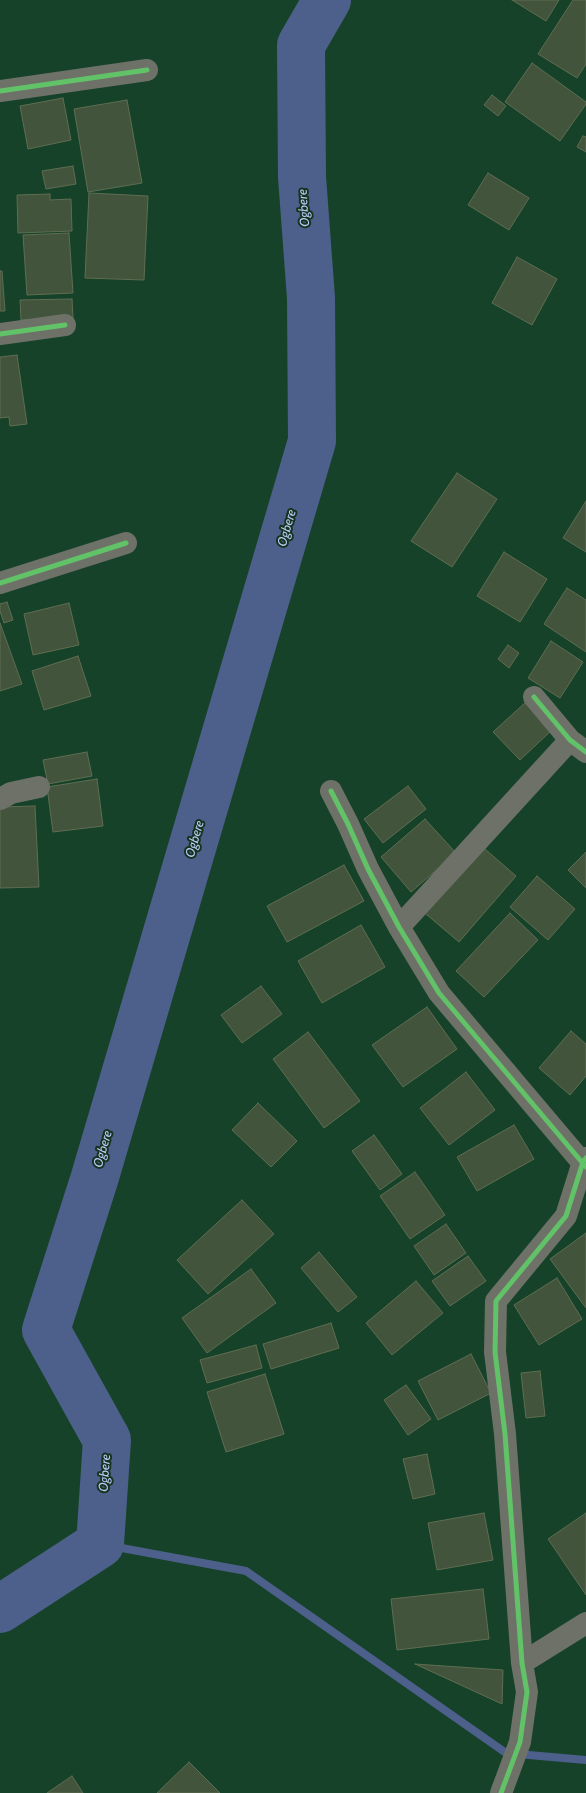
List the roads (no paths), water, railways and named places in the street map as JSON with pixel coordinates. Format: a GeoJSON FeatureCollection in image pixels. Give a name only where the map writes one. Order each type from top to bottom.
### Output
{"type":"FeatureCollection","features":[{"type":"Feature","properties":{"kind":"street"},"geometry":{"type":"LineString","coordinates":[[0,91],[147,70]]}},
{"type":"Feature","properties":{"kind":"street"},"geometry":{"type":"LineString","coordinates":[[0,334],[65,326]]}},
{"type":"Feature","properties":{"kind":"street"},"geometry":{"type":"LineString","coordinates":[[0,582],[126,544]]}},
{"type":"Feature","properties":{"kind":"street"},"geometry":{"type":"LineString","coordinates":[[399,927],[578,746],[534,696]]}},
{"type":"Feature","properties":{"kind":"street"},"geometry":{"type":"LineString","coordinates":[[0,799],[11,793],[40,788]]}},
{"type":"Feature","properties":{"kind":"street"},"geometry":{"type":"LineString","coordinates":[[331,791],[348,824],[368,869],[399,927],[439,993],[585,1163],[566,1216],[496,1301],[496,1352],[505,1434],[522,1663],[527,1692],[520,1742],[501,1793]]}},
{"type":"Feature","properties":{"kind":"street"},"geometry":{"type":"LineString","coordinates":[[522,1663],[586,1623]]}},
{"type":"Feature","properties":{"kind":"waterway","name":"Ogbere"},"geometry":{"type":"LineString","coordinates":[[0,1609],[100,1544],[107,1440],[46,1330],[94,1180],[312,441],[311,298],[302,177],[301,45],[327,0]]}},
{"type":"Feature","properties":{"kind":"waterway"},"geometry":{"type":"LineString","coordinates":[[100,1544],[246,1571],[506,1753],[586,1760]]}}]}
